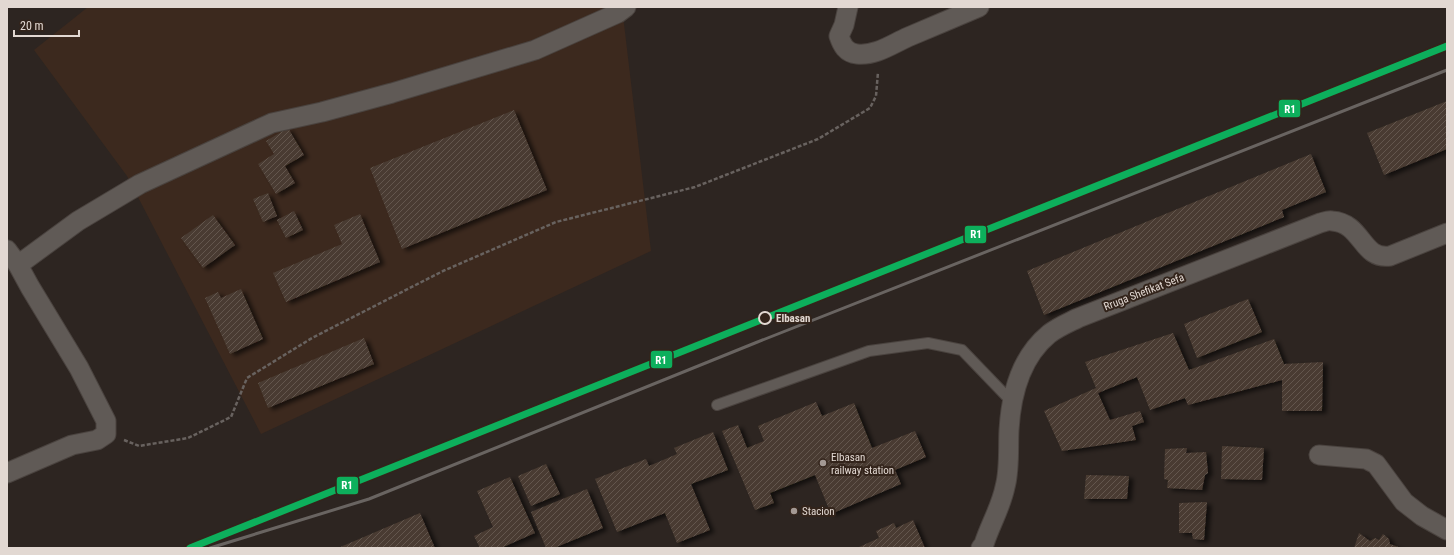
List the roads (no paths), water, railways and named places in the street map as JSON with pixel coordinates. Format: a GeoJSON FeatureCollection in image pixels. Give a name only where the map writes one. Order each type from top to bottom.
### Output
{"type":"FeatureCollection","features":[{"type":"Feature","properties":{"kind":"street"},"geometry":{"type":"LineString","coordinates":[[7,472],[72,445],[97,440],[106,434],[106,421],[79,368],[12,258],[140,184],[272,123],[322,112],[385,95],[535,50],[618,13],[626,7]]}},
{"type":"Feature","properties":{"kind":"street"},"geometry":{"type":"LineString","coordinates":[[848,7],[844,25],[839,36],[842,45],[848,51],[856,54],[882,50],[906,38],[979,7]]}},
{"type":"Feature","properties":{"kind":"street","name":"Rruga Shefikat Sefa"},"geometry":{"type":"LineString","coordinates":[[981,548],[984,544],[1006,487],[1009,428],[1019,378],[1028,359],[1038,345],[1049,334],[1086,315],[1320,223],[1332,221],[1348,226],[1355,231],[1369,250],[1383,257],[1390,256],[1447,233]]}},
{"type":"Feature","properties":{"kind":"street"},"geometry":{"type":"LineString","coordinates":[[1319,455],[1366,459],[1376,464],[1404,502],[1422,516],[1447,530]]}},
{"type":"Feature","properties":{"kind":"lane"},"geometry":{"type":"LineString","coordinates":[[717,405],[869,351],[928,343],[962,350],[1013,403]]}},
{"type":"Feature","properties":{"kind":"railway"},"geometry":{"type":"LineString","coordinates":[[210,548],[369,499],[755,343],[1447,70]]}},
{"type":"Feature","properties":{"kind":"place","name":"Elbasan"},"geometry":{"type":"Point","coordinates":[765,318]}},
{"type":"Feature","properties":{"kind":"place","name":"Elbasan railway station"},"geometry":{"type":"Point","coordinates":[823,463]}},
{"type":"Feature","properties":{"kind":"place","name":"Stacion"},"geometry":{"type":"Point","coordinates":[794,511]}}]}
